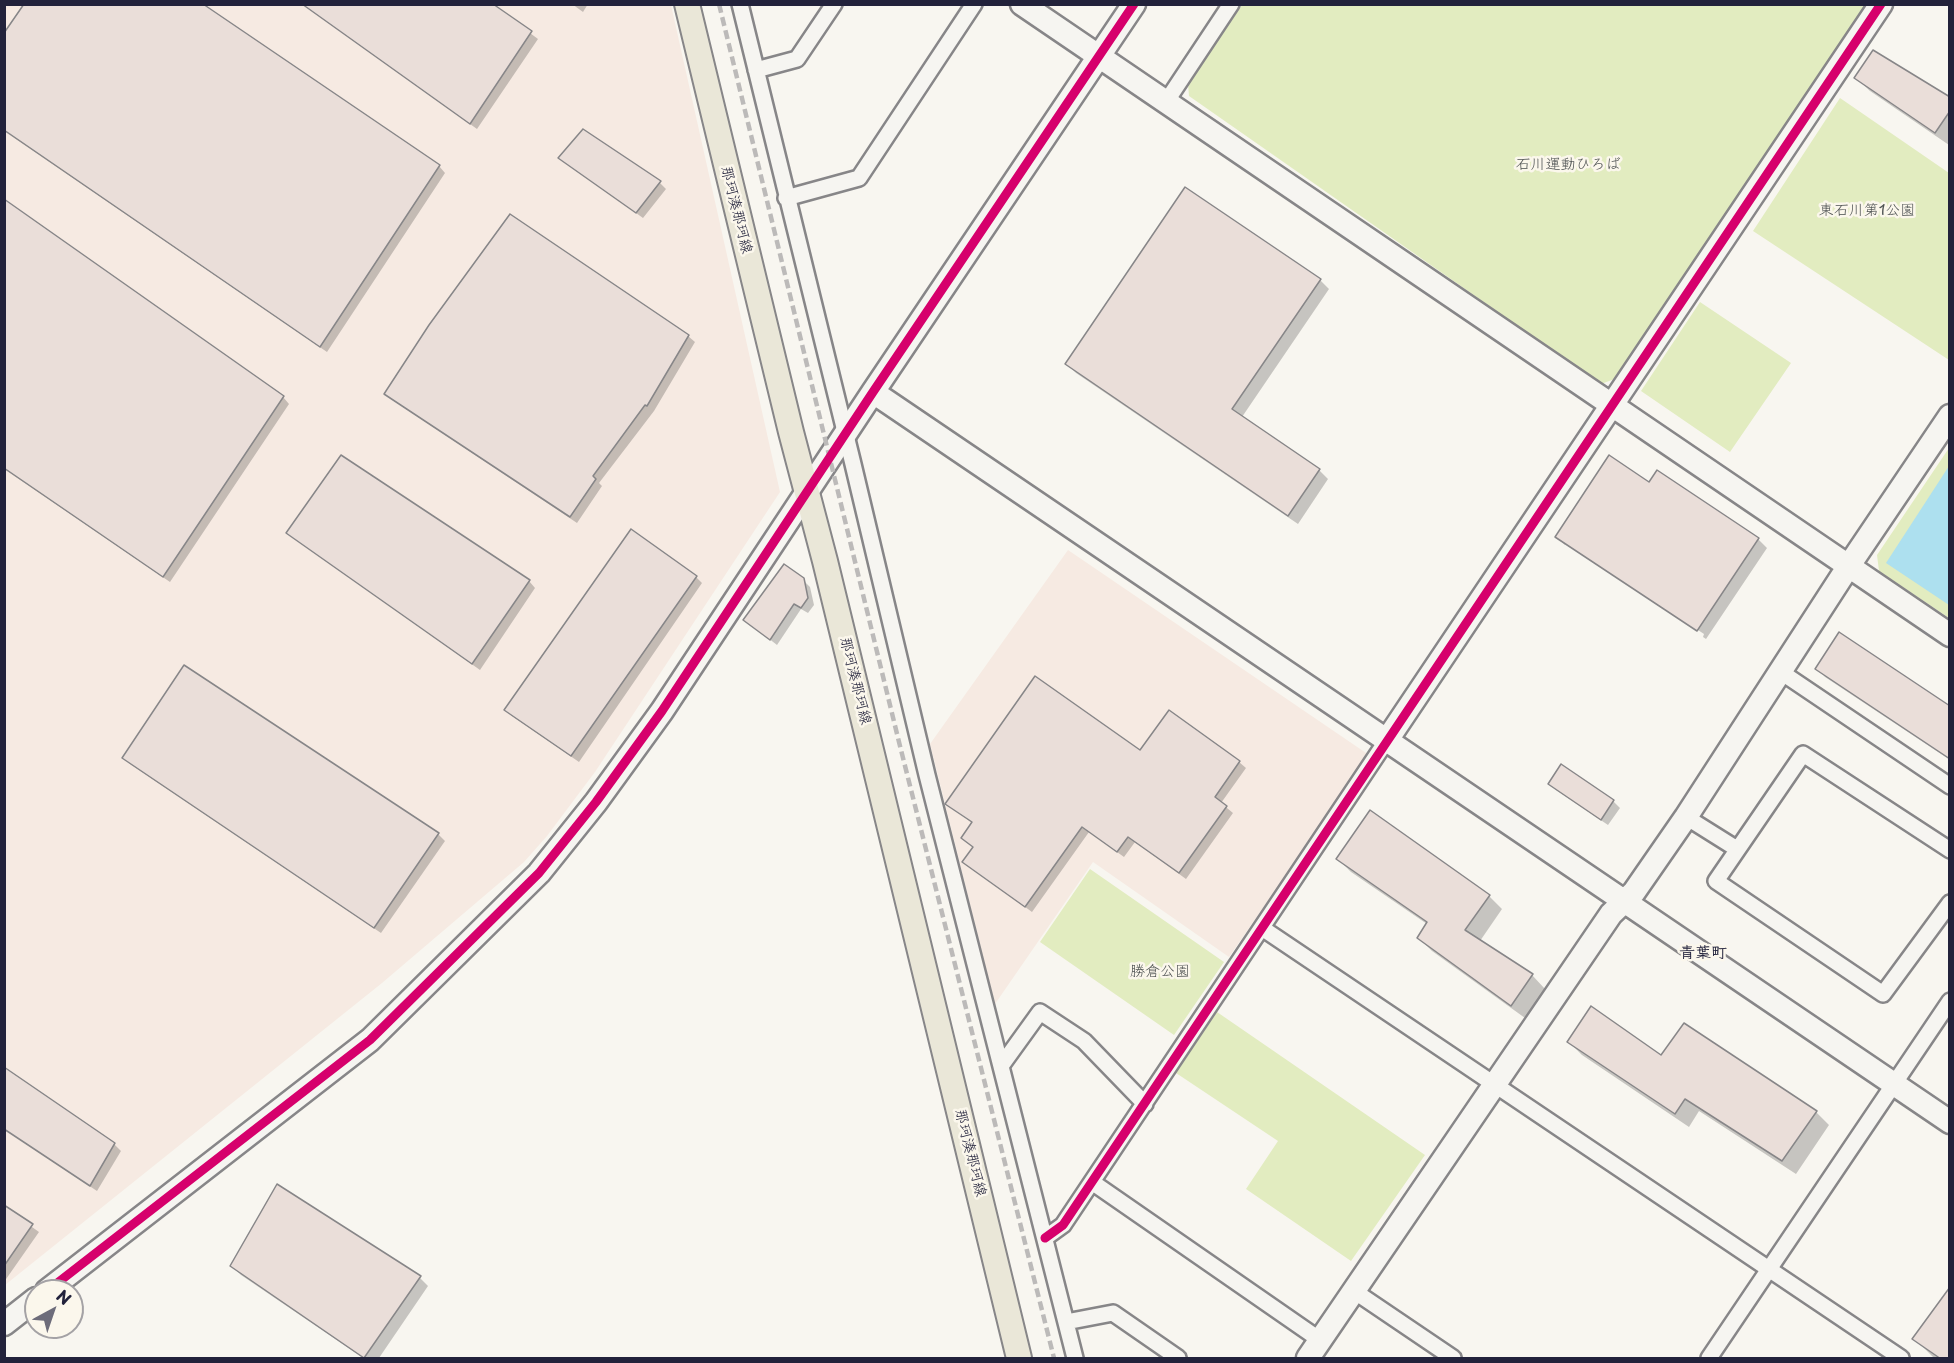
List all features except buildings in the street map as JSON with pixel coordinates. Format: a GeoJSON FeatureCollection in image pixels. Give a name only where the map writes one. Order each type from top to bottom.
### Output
{"type":"FeatureCollection","features":[{"type":"Feature","properties":{"kind":"main road","name":"那珂湊那珂線"},"geometry":{"type":"LineString","coordinates":[[687,4],[893,836],[1019,1359]]}},
{"type":"Feature","properties":{"kind":"street"},"geometry":{"type":"LineString","coordinates":[[740,4],[846,434],[924,764],[1075,1359]]}},
{"type":"Feature","properties":{"kind":"street"},"geometry":{"type":"LineString","coordinates":[[756,70],[797,59],[834,4]]}},
{"type":"Feature","properties":{"kind":"street"},"geometry":{"type":"LineString","coordinates":[[786,198],[859,178],[974,4]]}},
{"type":"Feature","properties":{"kind":"street"},"geometry":{"type":"LineString","coordinates":[[1022,4],[1950,635]]}},
{"type":"Feature","properties":{"kind":"street"},"geometry":{"type":"LineString","coordinates":[[62,1279],[370,1040],[539,873],[596,802],[662,711],[1134,4]]}},
{"type":"Feature","properties":{"kind":"street"},"geometry":{"type":"LineString","coordinates":[[1166,102],[1231,4]]}},
{"type":"Feature","properties":{"kind":"street"},"geometry":{"type":"LineString","coordinates":[[1045,1238],[1063,1225],[1881,4]]}},
{"type":"Feature","properties":{"kind":"street"},"geometry":{"type":"LineString","coordinates":[[873,392],[1950,1122]]}},
{"type":"Feature","properties":{"kind":"street"},"geometry":{"type":"LineString","coordinates":[[1092,1182],[1314,1349],[1611,914],[1626,902],[1686,816],[1848,567],[1950,416]]}},
{"type":"Feature","properties":{"kind":"street"},"geometry":{"type":"LineString","coordinates":[[1781,672],[1950,786]]}},
{"type":"Feature","properties":{"kind":"street"},"geometry":{"type":"LineString","coordinates":[[1949,905],[1883,994],[1716,881],[1803,754],[1950,850]]}},
{"type":"Feature","properties":{"kind":"street"},"geometry":{"type":"LineString","coordinates":[[1686,816],[1737,849]]}},
{"type":"Feature","properties":{"kind":"street"},"geometry":{"type":"LineString","coordinates":[[1262,928],[1901,1359]]}},
{"type":"Feature","properties":{"kind":"street"},"geometry":{"type":"LineString","coordinates":[[1709,1359],[1950,1001]]}},
{"type":"Feature","properties":{"kind":"street"},"geometry":{"type":"LineString","coordinates":[[1001,1066],[1040,1012],[1084,1041],[1144,1104]]}},
{"type":"Feature","properties":{"kind":"street"},"geometry":{"type":"LineString","coordinates":[[1354,1291],[1453,1359]]}},
{"type":"Feature","properties":{"kind":"street"},"geometry":{"type":"LineString","coordinates":[[4,1324],[24,1308]]}},
{"type":"Feature","properties":{"kind":"street"},"geometry":{"type":"LineString","coordinates":[[1066,1322],[1113,1313],[1178,1359]]}},
{"type":"Feature","properties":{"kind":"shaded area"},"geometry":{"type":"Polygon","coordinates":[[[5,5],[671,5],[780,492],[595,772],[547,836],[524,862],[382,983],[5,1285],[5,5]]]}},
{"type":"Feature","properties":{"kind":"shaded area"},"geometry":{"type":"Polygon","coordinates":[[[1068,550],[1369,755],[1229,957],[1093,862],[995,1004],[930,744],[1068,550]]]}},
{"type":"Feature","properties":{"kind":"green space","name":"石川運動ひろば"},"geometry":{"type":"Polygon","coordinates":[[[1242,5],[1868,5],[1620,377],[1601,384],[1189,96],[1188,84],[1242,5]]]}},
{"type":"Feature","properties":{"kind":"green space","name":"東石川第1公園"},"geometry":{"type":"Polygon","coordinates":[[[1840,98],[1949,173],[1949,360],[1753,231],[1840,98]]]}},
{"type":"Feature","properties":{"kind":"green space"},"geometry":{"type":"Polygon","coordinates":[[[1700,302],[1791,363],[1730,452],[1641,391],[1700,302]]]}},
{"type":"Feature","properties":{"kind":"green space"},"geometry":{"type":"Polygon","coordinates":[[[1949,448],[1949,618],[1879,571],[1877,555],[1949,448]]]}},
{"type":"Feature","properties":{"kind":"green space","name":"勝倉公園"},"geometry":{"type":"Polygon","coordinates":[[[1090,869],[1224,962],[1174,1035],[1040,942],[1090,869]]]}},
{"type":"Feature","properties":{"kind":"green space"},"geometry":{"type":"Polygon","coordinates":[[[1217,1012],[1425,1155],[1351,1261],[1246,1189],[1278,1141],[1176,1073],[1217,1012]]]}},
{"type":"Feature","properties":{"kind":"water"},"geometry":{"type":"Polygon","coordinates":[[[1949,466],[1949,605],[1886,563],[1949,466]]]}},
{"type":"Feature","properties":{"kind":"railway"},"geometry":{"type":"LineString","coordinates":[[719,4],[899,742],[1054,1358]]}},
{"type":"Feature","properties":{"kind":"cycle path"},"geometry":{"type":"LineString","coordinates":[[62,1279],[370,1040],[539,873],[596,802],[662,711],[1134,4]]}},
{"type":"Feature","properties":{"kind":"cycle path"},"geometry":{"type":"LineString","coordinates":[[1045,1238],[1063,1225],[1881,4]]}},
{"type":"Feature","properties":{"kind":"district","name":"青葉町"},"geometry":{"type":"Point","coordinates":[1703,954]}}]}
